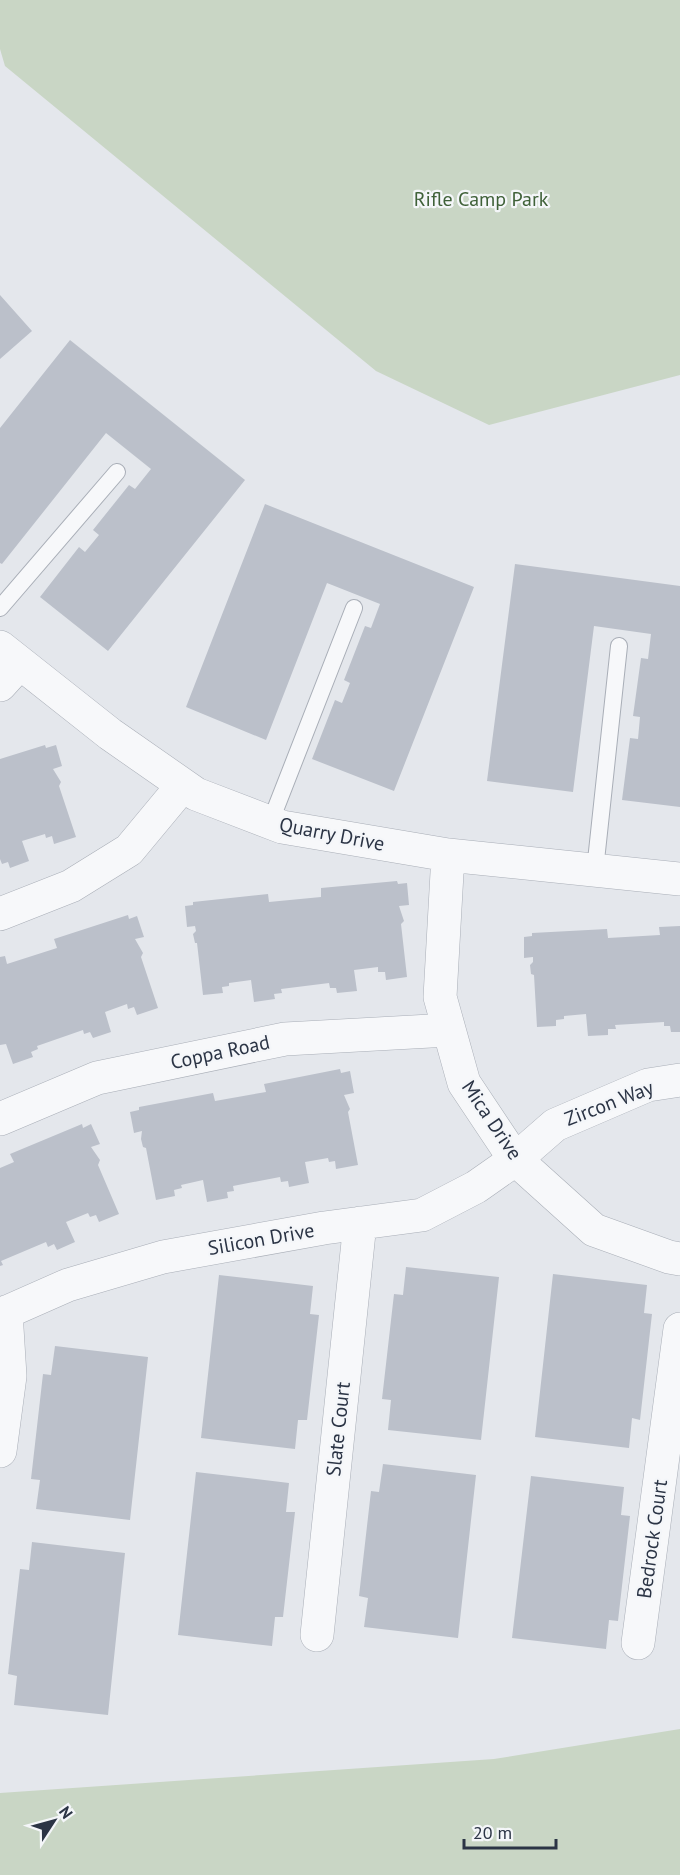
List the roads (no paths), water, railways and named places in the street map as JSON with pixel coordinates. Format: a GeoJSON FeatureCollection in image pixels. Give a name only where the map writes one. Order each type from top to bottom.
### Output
{"type":"FeatureCollection","features":[{"type":"Feature","properties":{"kind":"street","name":"Quarry Drive"},"geometry":{"type":"LineString","coordinates":[[7,665],[196,794],[282,827],[448,855],[680,879]]}},
{"type":"Feature","properties":{"kind":"street"},"geometry":{"type":"LineString","coordinates":[[0,914],[71,886],[129,850],[183,784]]}},
{"type":"Feature","properties":{"kind":"street","name":"Mica Drive"},"geometry":{"type":"LineString","coordinates":[[448,855],[440,997],[464,1083],[516,1160],[594,1230],[669,1257],[680,1258]]}},
{"type":"Feature","properties":{"kind":"street","name":"Coppa Road"},"geometry":{"type":"LineString","coordinates":[[0,1119],[97,1078],[285,1039],[449,1030]]}},
{"type":"Feature","properties":{"kind":"street","name":"Zircon Way"},"geometry":{"type":"LineString","coordinates":[[516,1160],[555,1125],[648,1085],[680,1080]]}},
{"type":"Feature","properties":{"kind":"street","name":"Silicon Drive"},"geometry":{"type":"LineString","coordinates":[[3,1313],[68,1285],[163,1257],[324,1228],[422,1215],[476,1187],[516,1160]]}},
{"type":"Feature","properties":{"kind":"street","name":"Slate Court"},"geometry":{"type":"LineString","coordinates":[[317,1635],[360,1223]]}},
{"type":"Feature","properties":{"kind":"street"},"geometry":{"type":"LineString","coordinates":[[0,1450],[9,1376],[3,1313]]}},
{"type":"Feature","properties":{"kind":"street","name":"Bedrock Court"},"geometry":{"type":"LineString","coordinates":[[638,1642],[680,1329]]}},
{"type":"Feature","properties":{"kind":"lane"},"geometry":{"type":"LineString","coordinates":[[0,609],[117,472]]}},
{"type":"Feature","properties":{"kind":"lane"},"geometry":{"type":"LineString","coordinates":[[270,823],[354,608]]}},
{"type":"Feature","properties":{"kind":"lane"},"geometry":{"type":"LineString","coordinates":[[595,870],[619,646]]}},
{"type":"Feature","properties":{"kind":"park label","name":"Rifle Camp Park"},"geometry":{"type":"Point","coordinates":[481,199]}}]}
